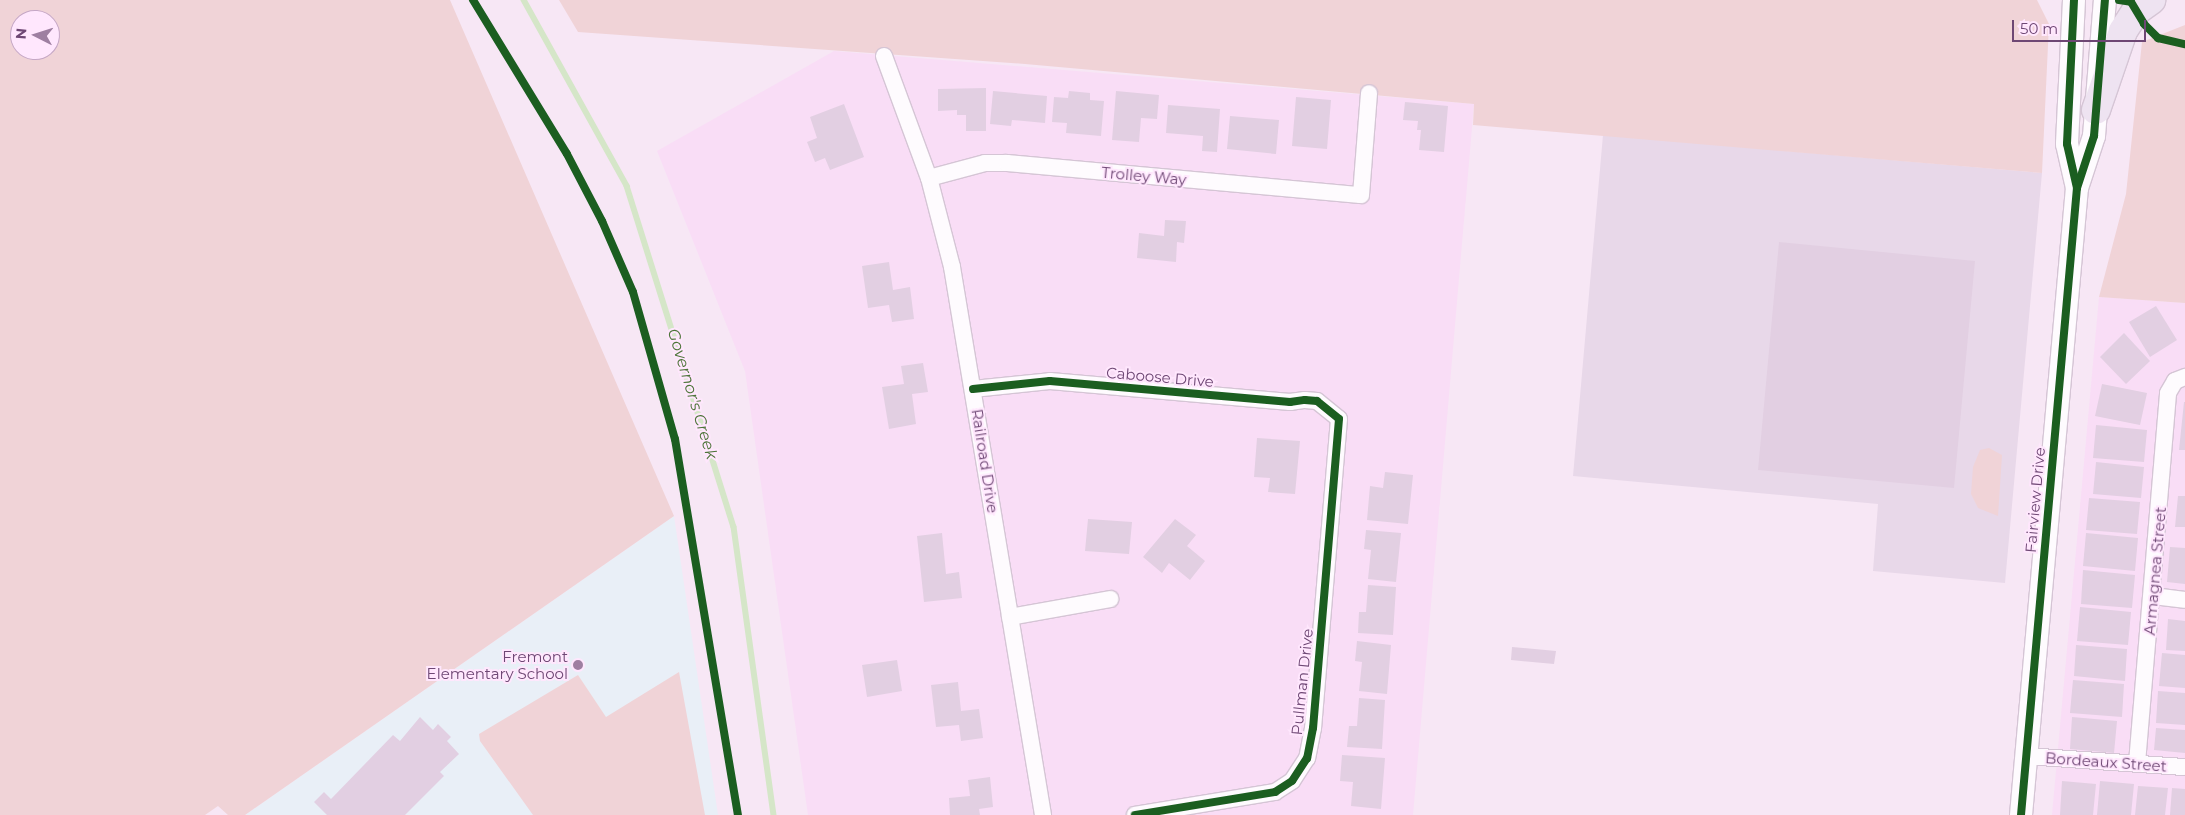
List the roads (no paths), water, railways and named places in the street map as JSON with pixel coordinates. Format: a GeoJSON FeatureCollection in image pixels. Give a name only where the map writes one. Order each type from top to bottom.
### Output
{"type":"FeatureCollection","features":[{"type":"Feature","properties":{"kind":"highway"},"geometry":{"type":"LineString","coordinates":[[2096,110],[2123,31],[2136,12],[2151,0]]}},
{"type":"Feature","properties":{"kind":"main road","name":"Fairview Drive"},"geometry":{"type":"LineString","coordinates":[[2074,0],[2067,144],[2077,188]]}},
{"type":"Feature","properties":{"kind":"main road","name":"Fairview Drive"},"geometry":{"type":"LineString","coordinates":[[2021,815],[2077,188],[2091,151],[2105,0]]}},
{"type":"Feature","properties":{"kind":"street","name":"Railroad Drive"},"geometry":{"type":"LineString","coordinates":[[884,56],[929,178],[952,267],[1043,815]]}},
{"type":"Feature","properties":{"kind":"street","name":"Trolley Way"},"geometry":{"type":"LineString","coordinates":[[929,178],[985,163],[1361,195],[1369,93]]}},
{"type":"Feature","properties":{"kind":"street","name":"Armagnea Street"},"geometry":{"type":"LineString","coordinates":[[2138,763],[2168,393],[2180,379]]}},
{"type":"Feature","properties":{"kind":"street","name":"Caboose Drive"},"geometry":{"type":"LineString","coordinates":[[973,389],[1050,381],[1290,402],[1317,401],[1338,419]]}},
{"type":"Feature","properties":{"kind":"street","name":"Pullman Drive"},"geometry":{"type":"LineString","coordinates":[[1135,815],[1275,792],[1292,781],[1306,758],[1313,728],[1338,419]]}},
{"type":"Feature","properties":{"kind":"street"},"geometry":{"type":"LineString","coordinates":[[2153,596],[2185,600]]}},
{"type":"Feature","properties":{"kind":"street"},"geometry":{"type":"LineString","coordinates":[[1010,616],[1110,599]]}},
{"type":"Feature","properties":{"kind":"street","name":"Bordeaux Street"},"geometry":{"type":"LineString","coordinates":[[2026,756],[2185,767]]}},
{"type":"Feature","properties":{"kind":"waterway","name":"Governor's Creek"},"geometry":{"type":"LineString","coordinates":[[524,0],[627,186],[734,527],[774,815]]}},
{"type":"Feature","properties":{"kind":"place","name":"Fremont Elementary School"},"geometry":{"type":"Point","coordinates":[578,665]}}]}
